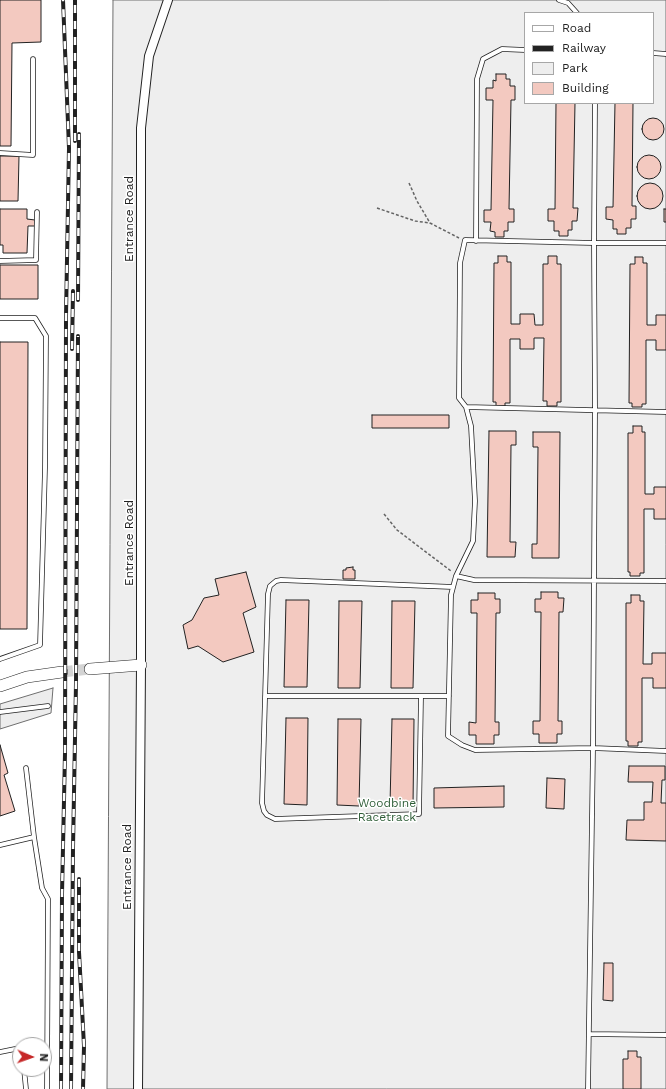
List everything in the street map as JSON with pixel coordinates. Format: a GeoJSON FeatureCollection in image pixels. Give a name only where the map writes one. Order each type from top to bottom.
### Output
{"type":"FeatureCollection","features":[{"type":"Feature","properties":{"kind":"street","name":"Entrance Road"},"geometry":{"type":"LineString","coordinates":[[138,1089],[141,665],[141,128],[150,56],[168,0]]}},
{"type":"Feature","properties":{"kind":"street"},"geometry":{"type":"LineString","coordinates":[[90,669],[141,665]]}},
{"type":"Feature","properties":{"kind":"street"},"geometry":{"type":"LineString","coordinates":[[0,686],[27,677],[62,672]]}},
{"type":"Feature","properties":{"kind":"lane"},"geometry":{"type":"LineString","coordinates":[[559,0],[568,3],[576,12]]}},
{"type":"Feature","properties":{"kind":"lane"},"geometry":{"type":"LineString","coordinates":[[476,240],[477,79],[484,58],[502,49],[524,50]]}},
{"type":"Feature","properties":{"kind":"lane"},"geometry":{"type":"LineString","coordinates":[[654,53],[666,54]]}},
{"type":"Feature","properties":{"kind":"lane"},"geometry":{"type":"LineString","coordinates":[[0,154],[33,155],[32,59]]}},
{"type":"Feature","properties":{"kind":"lane"},"geometry":{"type":"LineString","coordinates":[[588,1089],[594,748],[595,104]]}},
{"type":"Feature","properties":{"kind":"lane"},"geometry":{"type":"LineString","coordinates":[[0,261],[36,260],[37,212]]}},
{"type":"Feature","properties":{"kind":"lane"},"geometry":{"type":"LineString","coordinates":[[666,243],[465,240],[460,263],[459,398],[466,407],[471,426],[475,500],[473,541],[456,576],[451,595],[448,736],[462,745],[475,750],[594,748],[666,751]]}},
{"type":"Feature","properties":{"kind":"lane"},"geometry":{"type":"LineString","coordinates":[[0,318],[35,318],[46,336],[46,344],[45,468],[40,645],[0,659]]}},
{"type":"Feature","properties":{"kind":"lane"},"geometry":{"type":"LineString","coordinates":[[466,407],[666,412]]}},
{"type":"Feature","properties":{"kind":"lane"},"geometry":{"type":"LineString","coordinates":[[456,576],[474,580],[666,581]]}},
{"type":"Feature","properties":{"kind":"lane"},"geometry":{"type":"LineString","coordinates":[[421,696],[419,814],[280,818],[267,815],[263,807],[268,594],[270,586],[276,581],[281,580],[453,587]]}},
{"type":"Feature","properties":{"kind":"lane"},"geometry":{"type":"LineString","coordinates":[[265,696],[449,696]]}},
{"type":"Feature","properties":{"kind":"lane"},"geometry":{"type":"LineString","coordinates":[[0,712],[48,706]]}},
{"type":"Feature","properties":{"kind":"lane"},"geometry":{"type":"LineString","coordinates":[[26,768],[42,888],[48,899],[47,1089]]}},
{"type":"Feature","properties":{"kind":"lane"},"geometry":{"type":"LineString","coordinates":[[0,845],[34,837]]}},
{"type":"Feature","properties":{"kind":"lane"},"geometry":{"type":"LineString","coordinates":[[589,1034],[666,1035]]}},
{"type":"Feature","properties":{"kind":"lane"},"geometry":{"type":"LineString","coordinates":[[0,1052],[12,1050]]}},
{"type":"Feature","properties":{"kind":"lane"},"geometry":{"type":"LineString","coordinates":[[25,1077],[26,1089]]}},
{"type":"Feature","properties":{"kind":"path"},"geometry":{"type":"LineString","coordinates":[[409,183],[417,201],[430,222]]}},
{"type":"Feature","properties":{"kind":"path"},"geometry":{"type":"LineString","coordinates":[[377,208],[415,221],[430,222],[465,240]]}},
{"type":"Feature","properties":{"kind":"path"},"geometry":{"type":"LineString","coordinates":[[384,514],[397,530],[456,576]]}},
{"type":"Feature","properties":{"kind":"green space","name":"Woodbine Racetrack"},"geometry":{"type":"Polygon","coordinates":[[[113,0],[666,0],[666,1089],[107,1089],[113,0]]]}},
{"type":"Feature","properties":{"kind":"shaded area"},"geometry":{"type":"Polygon","coordinates":[[[53,688],[51,713],[0,729],[0,704],[53,688]]]}},
{"type":"Feature","properties":{"kind":"building"},"geometry":{"type":"Polygon","coordinates":[[[0,0],[41,0],[41,42],[12,43],[11,146],[0,146],[0,0]]]}},
{"type":"Feature","properties":{"kind":"building"},"geometry":{"type":"Polygon","coordinates":[[[496,74],[506,74],[506,79],[510,79],[510,86],[515,86],[515,100],[511,100],[509,209],[514,209],[514,222],[508,222],[508,231],[504,231],[504,237],[495,237],[495,232],[490,231],[491,222],[484,222],[484,210],[491,210],[493,100],[486,100],[486,88],[493,88],[493,80],[496,81],[496,74]]]}},
{"type":"Feature","properties":{"kind":"building"},"geometry":{"type":"Polygon","coordinates":[[[556,104],[575,104],[573,208],[578,208],[577,221],[572,221],[572,230],[568,230],[568,236],[559,236],[559,231],[554,231],[554,221],[548,221],[548,209],[555,209],[556,104]]]}},
{"type":"Feature","properties":{"kind":"building"},"geometry":{"type":"Polygon","coordinates":[[[615,104],[633,104],[632,206],[636,206],[636,219],[631,219],[631,228],[626,228],[626,234],[617,234],[617,229],[613,229],[613,220],[606,219],[606,207],[613,207],[615,104]]]}},
{"type":"Feature","properties":{"kind":"building"},"geometry":{"type":"Polygon","coordinates":[[[653,118],[661,121],[664,129],[661,137],[653,140],[645,137],[642,129],[645,121],[653,118]]]}},
{"type":"Feature","properties":{"kind":"building"},"geometry":{"type":"Polygon","coordinates":[[[644,155],[654,155],[661,162],[661,172],[654,179],[644,179],[637,172],[637,162],[644,155]]]}},
{"type":"Feature","properties":{"kind":"building"},"geometry":{"type":"Polygon","coordinates":[[[0,156],[19,156],[18,201],[0,201],[0,156]]]}},
{"type":"Feature","properties":{"kind":"building"},"geometry":{"type":"Polygon","coordinates":[[[650,183],[659,187],[663,196],[659,205],[650,209],[641,205],[637,196],[641,187],[650,183]]]}},
{"type":"Feature","properties":{"kind":"building"},"geometry":{"type":"Polygon","coordinates":[[[0,209],[27,209],[27,219],[35,220],[35,226],[28,226],[27,253],[3,253],[3,245],[0,245],[0,209]]]}},
{"type":"Feature","properties":{"kind":"building"},"geometry":{"type":"Polygon","coordinates":[[[664,209],[666,209],[666,222],[664,222],[664,209]]]}},
{"type":"Feature","properties":{"kind":"building"},"geometry":{"type":"Polygon","coordinates":[[[498,256],[507,256],[507,262],[511,262],[511,324],[520,324],[520,314],[534,314],[535,325],[543,325],[543,264],[548,264],[548,256],[557,256],[557,264],[561,264],[561,402],[557,402],[557,406],[547,406],[547,401],[543,401],[544,338],[534,338],[534,349],[520,349],[520,339],[510,339],[510,403],[505,403],[505,406],[496,406],[496,402],[493,402],[494,263],[498,263],[498,256]]]}},
{"type":"Feature","properties":{"kind":"building"},"geometry":{"type":"Polygon","coordinates":[[[635,257],[643,257],[643,263],[647,263],[647,325],[656,325],[656,315],[666,315],[666,350],[656,350],[656,340],[646,340],[646,404],[642,404],[642,407],[632,407],[632,403],[629,403],[630,264],[635,264],[635,257]]]}},
{"type":"Feature","properties":{"kind":"building"},"geometry":{"type":"Polygon","coordinates":[[[0,265],[38,265],[38,299],[0,299],[0,265]]]}},
{"type":"Feature","properties":{"kind":"building"},"geometry":{"type":"Polygon","coordinates":[[[0,342],[28,342],[27,629],[0,629],[0,342]]]}},
{"type":"Feature","properties":{"kind":"building"},"geometry":{"type":"Polygon","coordinates":[[[372,415],[449,415],[449,428],[372,428],[372,415]]]}},
{"type":"Feature","properties":{"kind":"building"},"geometry":{"type":"Polygon","coordinates":[[[633,426],[642,426],[642,432],[645,432],[645,494],[654,494],[654,487],[666,487],[666,519],[654,519],[654,509],[644,509],[644,573],[640,573],[640,576],[630,576],[630,572],[628,572],[628,433],[633,433],[633,426]]]}},
{"type":"Feature","properties":{"kind":"building"},"geometry":{"type":"Polygon","coordinates":[[[489,431],[516,431],[516,445],[511,445],[510,542],[516,542],[515,557],[487,557],[489,431]]]}},
{"type":"Feature","properties":{"kind":"building"},"geometry":{"type":"Polygon","coordinates":[[[533,432],[560,432],[559,558],[532,558],[532,544],[537,544],[538,447],[533,447],[533,432]]]}},
{"type":"Feature","properties":{"kind":"building"},"geometry":{"type":"Polygon","coordinates":[[[353,567],[353,570],[355,570],[355,579],[343,579],[343,570],[353,567]]]}},
{"type":"Feature","properties":{"kind":"building"},"geometry":{"type":"Polygon","coordinates":[[[246,572],[256,607],[243,613],[254,652],[223,662],[198,646],[188,649],[183,625],[192,620],[204,598],[219,595],[215,579],[246,572]]]}},
{"type":"Feature","properties":{"kind":"building"},"geometry":{"type":"Polygon","coordinates":[[[541,592],[558,592],[558,598],[564,598],[563,612],[559,612],[558,721],[562,721],[562,734],[557,734],[557,743],[539,743],[539,734],[533,734],[533,721],[540,721],[541,612],[535,612],[535,599],[541,599],[541,592]]]}},
{"type":"Feature","properties":{"kind":"building"},"geometry":{"type":"Polygon","coordinates":[[[478,593],[495,593],[495,599],[500,599],[500,613],[496,613],[495,722],[499,722],[499,735],[494,735],[494,744],[476,744],[476,735],[469,735],[469,722],[476,723],[477,613],[471,613],[471,600],[478,600],[478,593]]]}},
{"type":"Feature","properties":{"kind":"building"},"geometry":{"type":"Polygon","coordinates":[[[631,595],[640,595],[640,601],[644,601],[643,664],[652,664],[652,653],[666,653],[666,688],[653,688],[653,678],[642,678],[642,742],[638,742],[638,746],[628,746],[628,741],[626,741],[626,603],[631,603],[631,595]]]}},
{"type":"Feature","properties":{"kind":"building"},"geometry":{"type":"Polygon","coordinates":[[[286,600],[309,600],[307,687],[284,687],[286,600]]]}},
{"type":"Feature","properties":{"kind":"building"},"geometry":{"type":"Polygon","coordinates":[[[339,601],[362,601],[360,688],[338,688],[339,601]]]}},
{"type":"Feature","properties":{"kind":"building"},"geometry":{"type":"Polygon","coordinates":[[[392,601],[415,601],[413,688],[391,688],[392,601]]]}},
{"type":"Feature","properties":{"kind":"building"},"geometry":{"type":"Polygon","coordinates":[[[286,718],[308,718],[307,805],[284,804],[286,718]]]}},
{"type":"Feature","properties":{"kind":"building"},"geometry":{"type":"Polygon","coordinates":[[[338,719],[361,719],[359,806],[337,805],[338,719]]]}},
{"type":"Feature","properties":{"kind":"building"},"geometry":{"type":"Polygon","coordinates":[[[392,719],[414,719],[413,806],[390,805],[392,719]]]}},
{"type":"Feature","properties":{"kind":"building"},"geometry":{"type":"Polygon","coordinates":[[[0,745],[8,773],[4,775],[15,811],[0,816],[0,745]]]}},
{"type":"Feature","properties":{"kind":"building"},"geometry":{"type":"Polygon","coordinates":[[[629,766],[665,766],[665,780],[662,780],[661,803],[666,803],[666,841],[626,840],[627,820],[644,820],[644,802],[652,802],[653,782],[628,782],[629,766]]]}},
{"type":"Feature","properties":{"kind":"building"},"geometry":{"type":"Polygon","coordinates":[[[547,778],[565,779],[564,809],[546,808],[547,778]]]}},
{"type":"Feature","properties":{"kind":"building"},"geometry":{"type":"Polygon","coordinates":[[[504,786],[504,807],[434,808],[434,788],[504,786]]]}},
{"type":"Feature","properties":{"kind":"building"},"geometry":{"type":"Polygon","coordinates":[[[604,963],[613,963],[613,1001],[603,1000],[604,963]]]}},
{"type":"Feature","properties":{"kind":"building"},"geometry":{"type":"Polygon","coordinates":[[[628,1051],[637,1051],[637,1057],[641,1057],[641,1089],[623,1089],[623,1059],[628,1059],[628,1051]]]}},
{"type":"Feature","properties":{"kind":"tunnel"},"geometry":{"type":"LineString","coordinates":[[62,672],[90,669]]}},
{"type":"Feature","properties":{"kind":"railway"},"geometry":{"type":"LineString","coordinates":[[61,1089],[62,894],[65,753],[66,316],[69,148],[63,0]]}},
{"type":"Feature","properties":{"kind":"railway"},"geometry":{"type":"LineString","coordinates":[[75,0],[75,141]]}},
{"type":"Feature","properties":{"kind":"railway"},"geometry":{"type":"LineString","coordinates":[[78,300],[79,134]]}},
{"type":"Feature","properties":{"kind":"railway"},"geometry":{"type":"LineString","coordinates":[[72,349],[73,291]]}},
{"type":"Feature","properties":{"kind":"railway"},"geometry":{"type":"LineString","coordinates":[[71,1089],[76,683],[78,336]]}},
{"type":"Feature","properties":{"kind":"railway"},"geometry":{"type":"LineString","coordinates":[[79,879],[79,952],[84,1046],[83,1089]]}}]}
